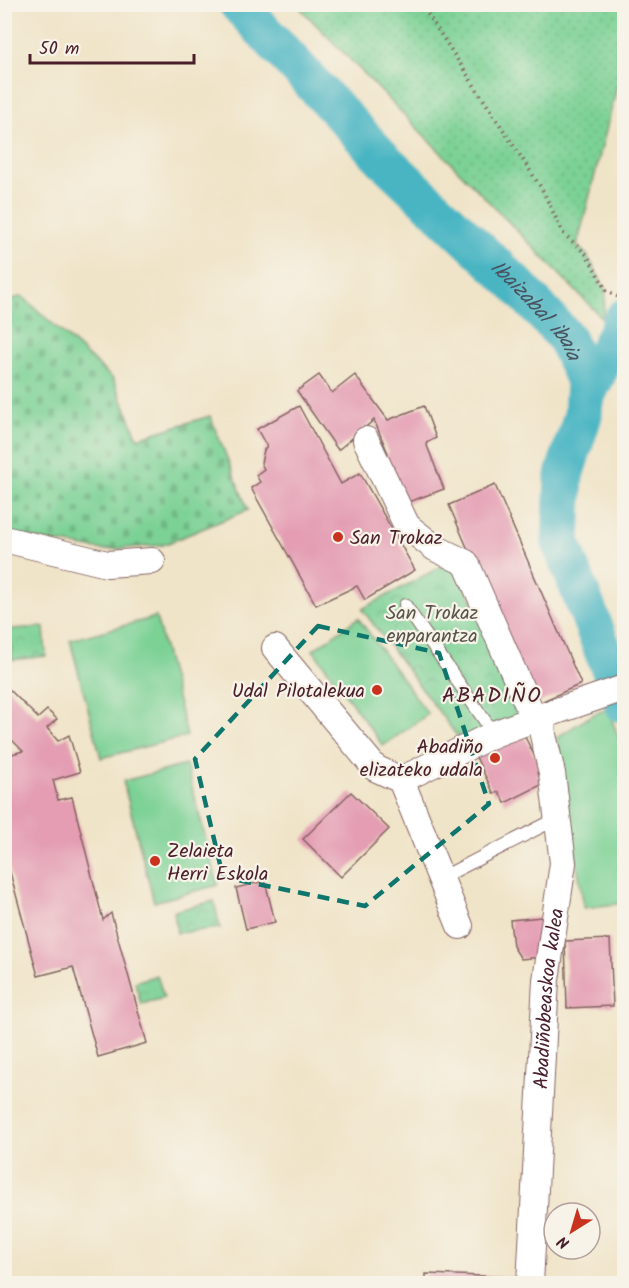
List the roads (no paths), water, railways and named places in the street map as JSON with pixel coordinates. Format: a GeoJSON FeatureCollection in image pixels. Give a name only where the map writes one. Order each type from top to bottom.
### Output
{"type":"FeatureCollection","features":[{"type":"Feature","properties":{"kind":"street","name":"Abadiñobeaskoa kalea"},"geometry":{"type":"LineString","coordinates":[[366,440],[407,526],[435,548],[466,562],[538,717],[552,773],[563,863],[546,980],[530,1284]]}},
{"type":"Feature","properties":{"kind":"street"},"geometry":{"type":"LineString","coordinates":[[4,539],[107,564],[152,561]]}},
{"type":"Feature","properties":{"kind":"street"},"geometry":{"type":"LineString","coordinates":[[275,648],[375,768],[401,780],[460,926]]}},
{"type":"Feature","properties":{"kind":"street"},"geometry":{"type":"LineString","coordinates":[[401,780],[494,734],[624,688]]}},
{"type":"Feature","properties":{"kind":"lane"},"geometry":{"type":"LineString","coordinates":[[405,605],[494,734]]}},
{"type":"Feature","properties":{"kind":"lane"},"geometry":{"type":"LineString","coordinates":[[441,878],[558,818]]}},
{"type":"Feature","properties":{"kind":"waterway","name":"Ibaizabal ibaia"},"geometry":{"type":"LineString","coordinates":[[238,4],[385,161],[518,286],[566,338],[585,381],[583,415],[564,475],[561,543],[624,704]]}},
{"type":"Feature","properties":{"kind":"waterway"},"geometry":{"type":"LineString","coordinates":[[584,400],[624,318]]}},
{"type":"Feature","properties":{"kind":"place","name":"San Trokaz"},"geometry":{"type":"Point","coordinates":[338,537]}},
{"type":"Feature","properties":{"kind":"place","name":"Udal Pilotalekua"},"geometry":{"type":"Point","coordinates":[377,690]}},
{"type":"Feature","properties":{"kind":"place","name":"Abadiño elizateko udala"},"geometry":{"type":"Point","coordinates":[495,758]}},
{"type":"Feature","properties":{"kind":"place","name":"Zelaieta Herri Eskola"},"geometry":{"type":"Point","coordinates":[155,861]}},
{"type":"Feature","properties":{"kind":"district","name":"ABADIÑO"},"geometry":{"type":"Point","coordinates":[492,694]}},
{"type":"Feature","properties":{"kind":"park label","name":"San Trokaz enparantza"},"geometry":{"type":"Point","coordinates":[432,624]}}]}
